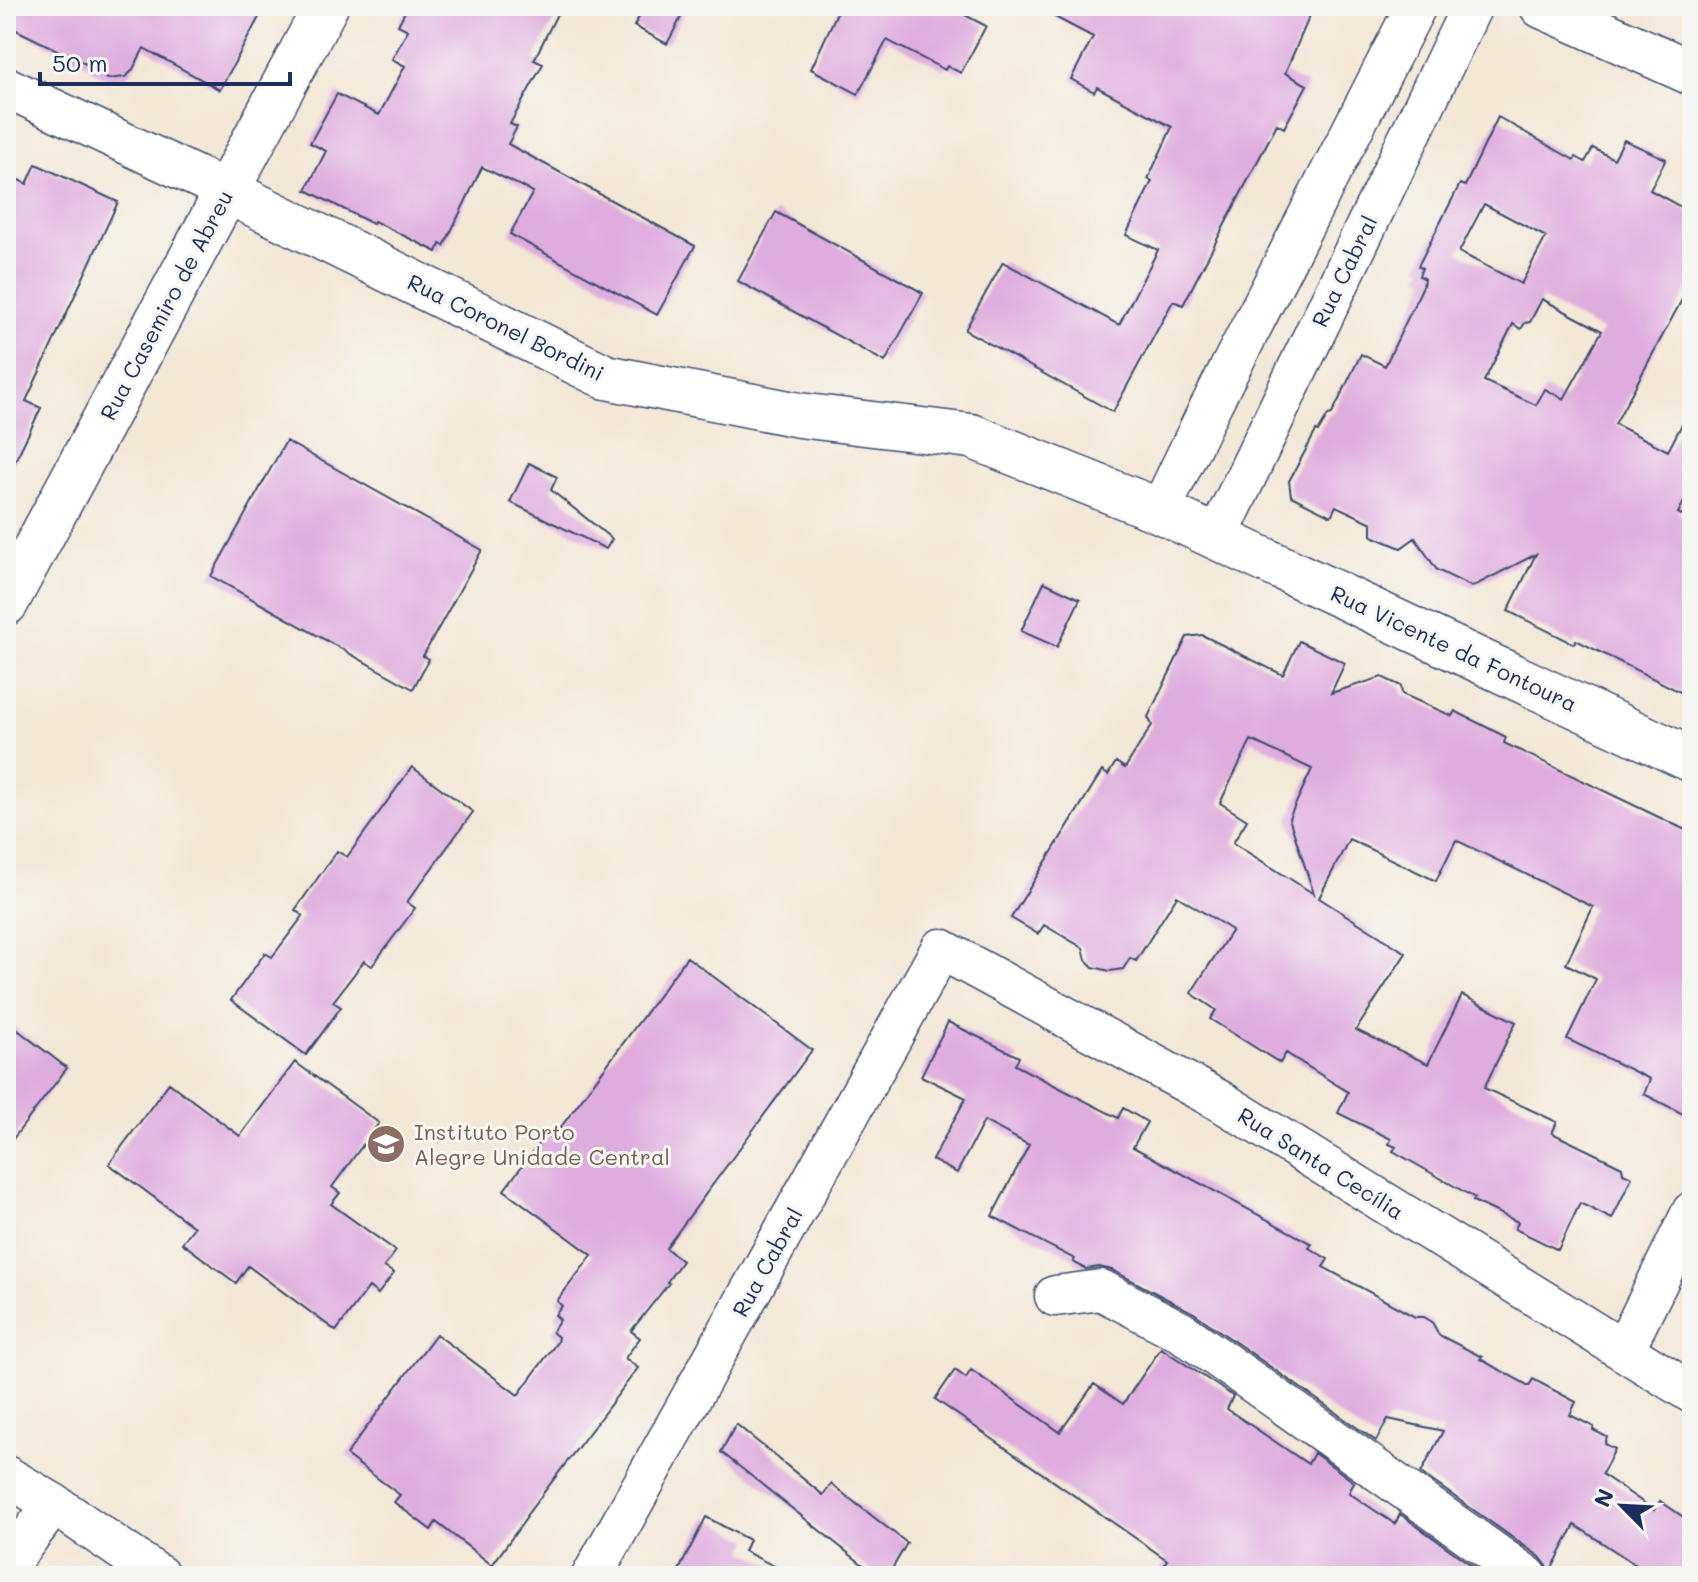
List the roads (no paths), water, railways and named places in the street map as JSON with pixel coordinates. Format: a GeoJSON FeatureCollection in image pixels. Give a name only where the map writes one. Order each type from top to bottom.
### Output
{"type":"FeatureCollection","features":[{"type":"Feature","properties":{"kind":"street","name":"Rua Casemiro de Abreu"},"geometry":{"type":"LineString","coordinates":[[6,603],[326,6]]}},
{"type":"Feature","properties":{"kind":"street"},"geometry":{"type":"LineString","coordinates":[[1160,511],[1416,6]]}},
{"type":"Feature","properties":{"kind":"street","name":"Rua Cabral"},"geometry":{"type":"LineString","coordinates":[[1217,537],[1472,6]]}},
{"type":"Feature","properties":{"kind":"street"},"geometry":{"type":"LineString","coordinates":[[1542,6],[1692,73]]}},
{"type":"Feature","properties":{"kind":"street","name":"Rua Coronel Bordini"},"geometry":{"type":"LineString","coordinates":[[6,87],[227,191],[606,377],[799,415],[971,436],[1160,511],[1217,537]]}},
{"type":"Feature","properties":{"kind":"street"},"geometry":{"type":"LineString","coordinates":[[1207,413],[1263,438]]}},
{"type":"Feature","properties":{"kind":"street","name":"Rua Vicente da Fontoura"},"geometry":{"type":"LineString","coordinates":[[1217,537],[1692,760]]}},
{"type":"Feature","properties":{"kind":"street","name":"Rua Cabral"},"geometry":{"type":"LineString","coordinates":[[592,1576],[941,949]]}},
{"type":"Feature","properties":{"kind":"street","name":"Rua Santa Cecília"},"geometry":{"type":"LineString","coordinates":[[941,949],[1222,1102],[1692,1393]]}},
{"type":"Feature","properties":{"kind":"street"},"geometry":{"type":"LineString","coordinates":[[1624,1350],[1692,1212]]}},
{"type":"Feature","properties":{"kind":"street"},"geometry":{"type":"LineString","coordinates":[[1055,1296],[1101,1290],[1183,1333],[1527,1576]]}},
{"type":"Feature","properties":{"kind":"street"},"geometry":{"type":"LineString","coordinates":[[6,1476],[54,1504],[160,1576]]}},
{"type":"Feature","properties":{"kind":"street"},"geometry":{"type":"LineString","coordinates":[[6,1567],[54,1504]]}},
{"type":"Feature","properties":{"kind":"place","name":"Instituto Porto Alegre Unidade Central"},"geometry":{"type":"Point","coordinates":[386,1144]}}]}
